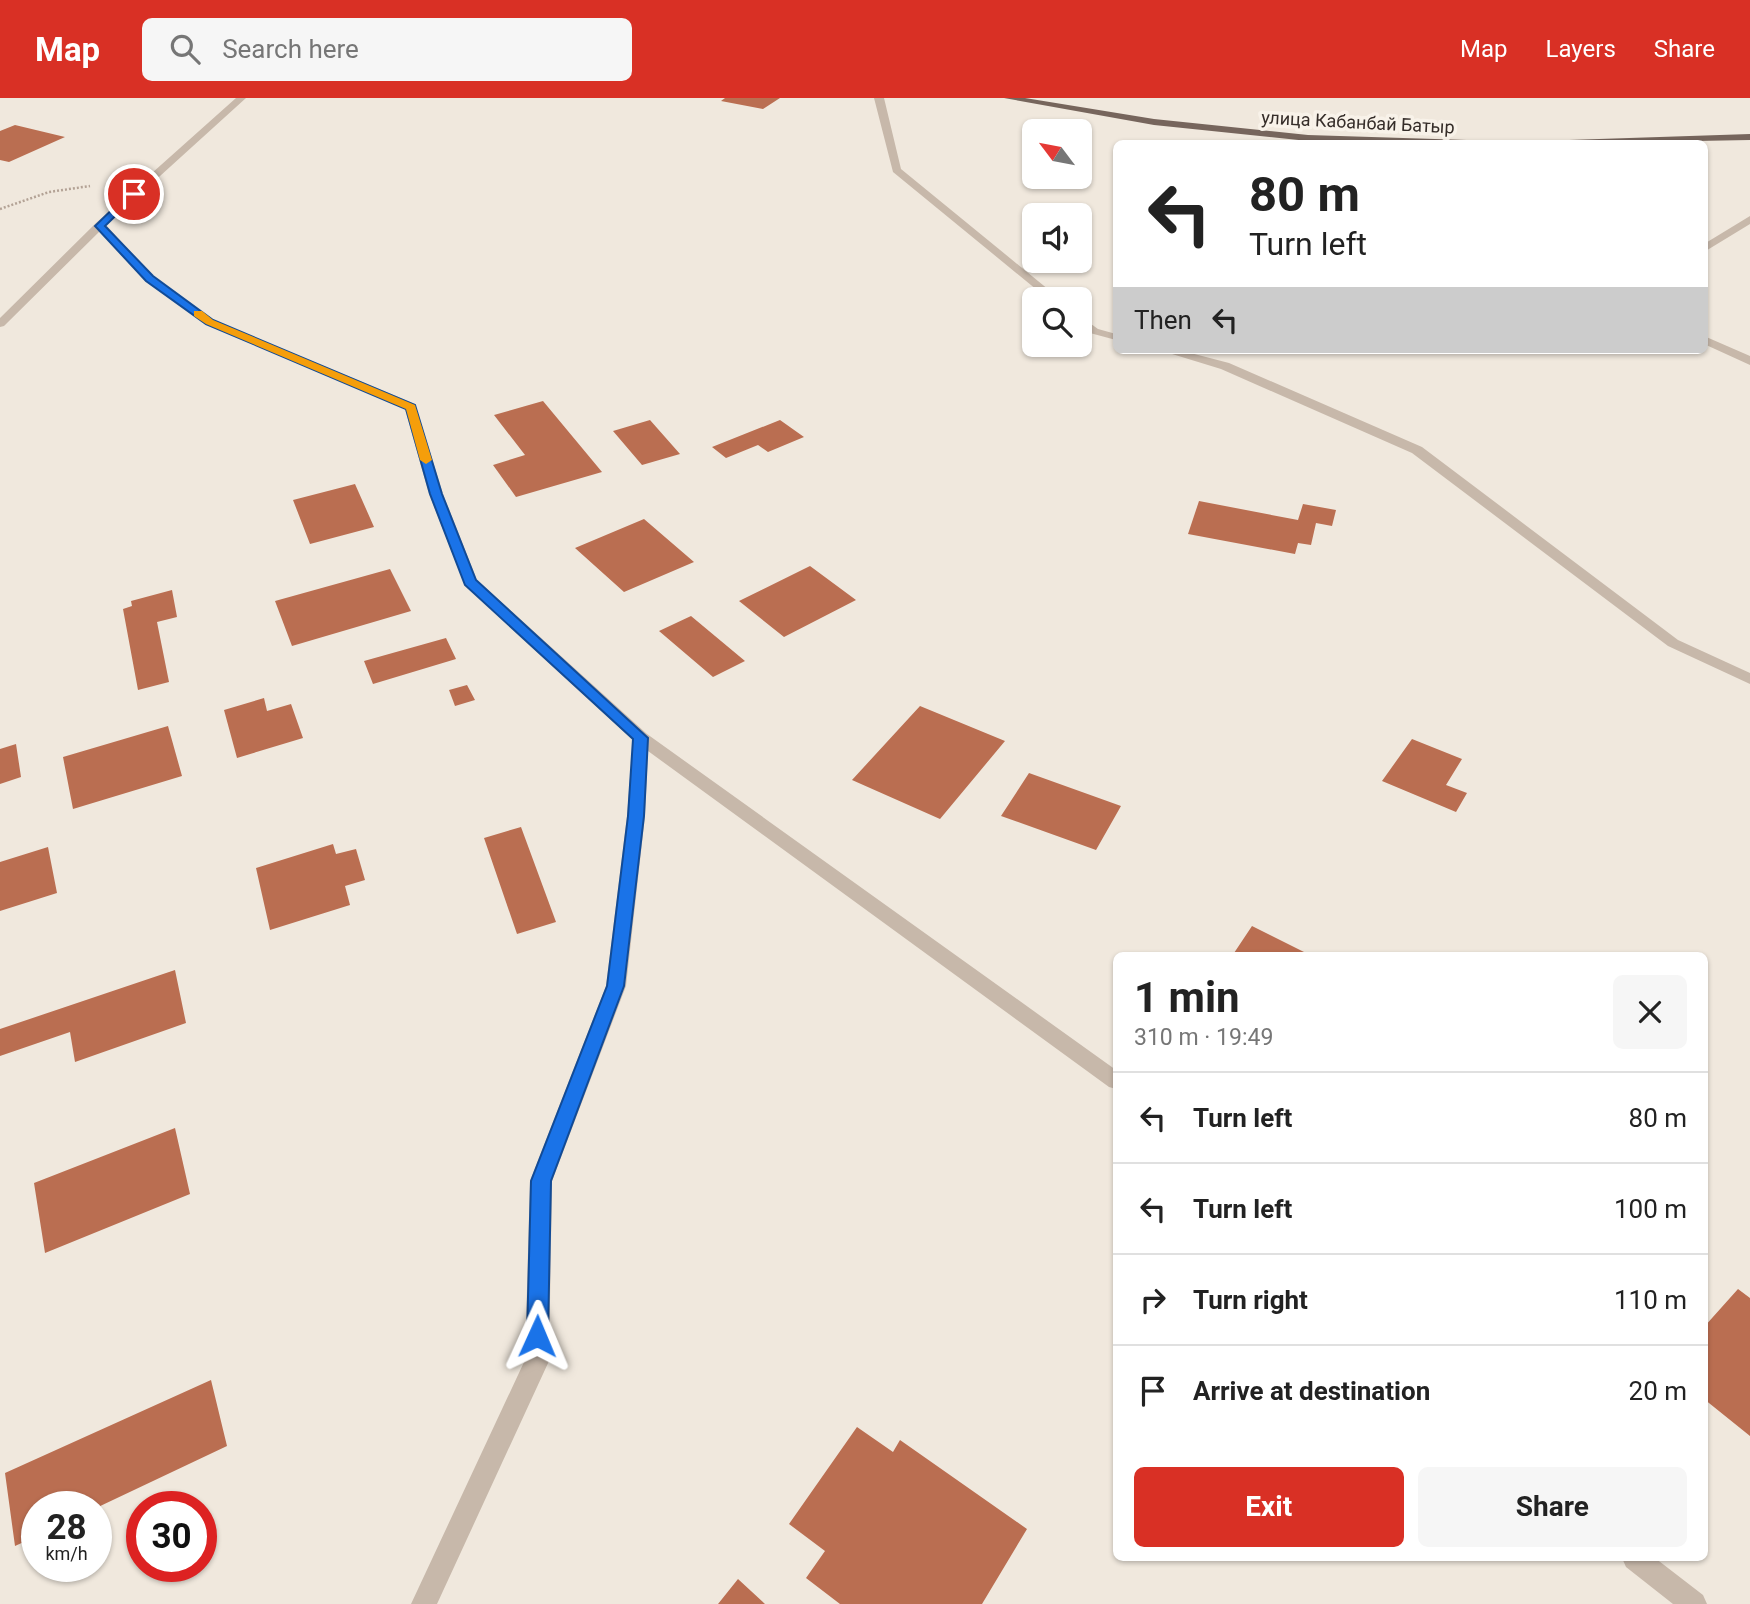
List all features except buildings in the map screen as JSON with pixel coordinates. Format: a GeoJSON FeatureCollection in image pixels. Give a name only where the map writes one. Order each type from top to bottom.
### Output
{"type":"FeatureCollection","features":[{"type":"Feature","properties":{"kind":"main road","name":"улица Кабанбай Батыр"},"geometry":{"type":"LineString","coordinates":[[1009,98],[1154,121],[1308,138],[1371,140]]}},
{"type":"Feature","properties":{"kind":"main road"},"geometry":{"type":"LineString","coordinates":[[1660,140],[1750,137]]}},
{"type":"Feature","properties":{"kind":"street"},"geometry":{"type":"LineString","coordinates":[[0,324],[151,178],[241,98]]}},
{"type":"Feature","properties":{"kind":"street"},"geometry":{"type":"LineString","coordinates":[[879,98],[896,170],[1040,287]]}},
{"type":"Feature","properties":{"kind":"street"},"geometry":{"type":"LineString","coordinates":[[1708,245],[1750,219]]}},
{"type":"Feature","properties":{"kind":"street"},"geometry":{"type":"LineString","coordinates":[[100,226],[149,279],[209,322],[411,407],[436,494],[470,582],[641,738],[1113,1079]]}},
{"type":"Feature","properties":{"kind":"street"},"geometry":{"type":"LineString","coordinates":[[1092,329],[1113,336]]}},
{"type":"Feature","properties":{"kind":"street"},"geometry":{"type":"LineString","coordinates":[[1708,342],[1750,361]]}},
{"type":"Feature","properties":{"kind":"street"},"geometry":{"type":"LineString","coordinates":[[1180,354],[1225,366],[1417,450],[1673,643],[1750,680]]}},
{"type":"Feature","properties":{"kind":"street"},"geometry":{"type":"LineString","coordinates":[[424,1604],[537,1361],[541,1181],[615,986],[636,816],[641,738]]}},
{"type":"Feature","properties":{"kind":"street"},"geometry":{"type":"LineString","coordinates":[[1639,1561],[1694,1604]]}},
{"type":"Feature","properties":{"kind":"path"},"geometry":{"type":"LineString","coordinates":[[0,209],[49,192],[151,178]]}},
{"type":"Feature","properties":{"kind":"slow traffic"},"geometry":{"type":"LineString","coordinates":[[198,314],[209,322],[411,407],[426,460]]}},
{"type":"Feature","properties":{"kind":"route"},"geometry":{"type":"LineString","coordinates":[[134,194],[100,226],[149,279],[209,322],[411,407],[436,494],[470,582],[641,738],[636,816],[615,986],[541,1181],[537,1336]]}}]}
